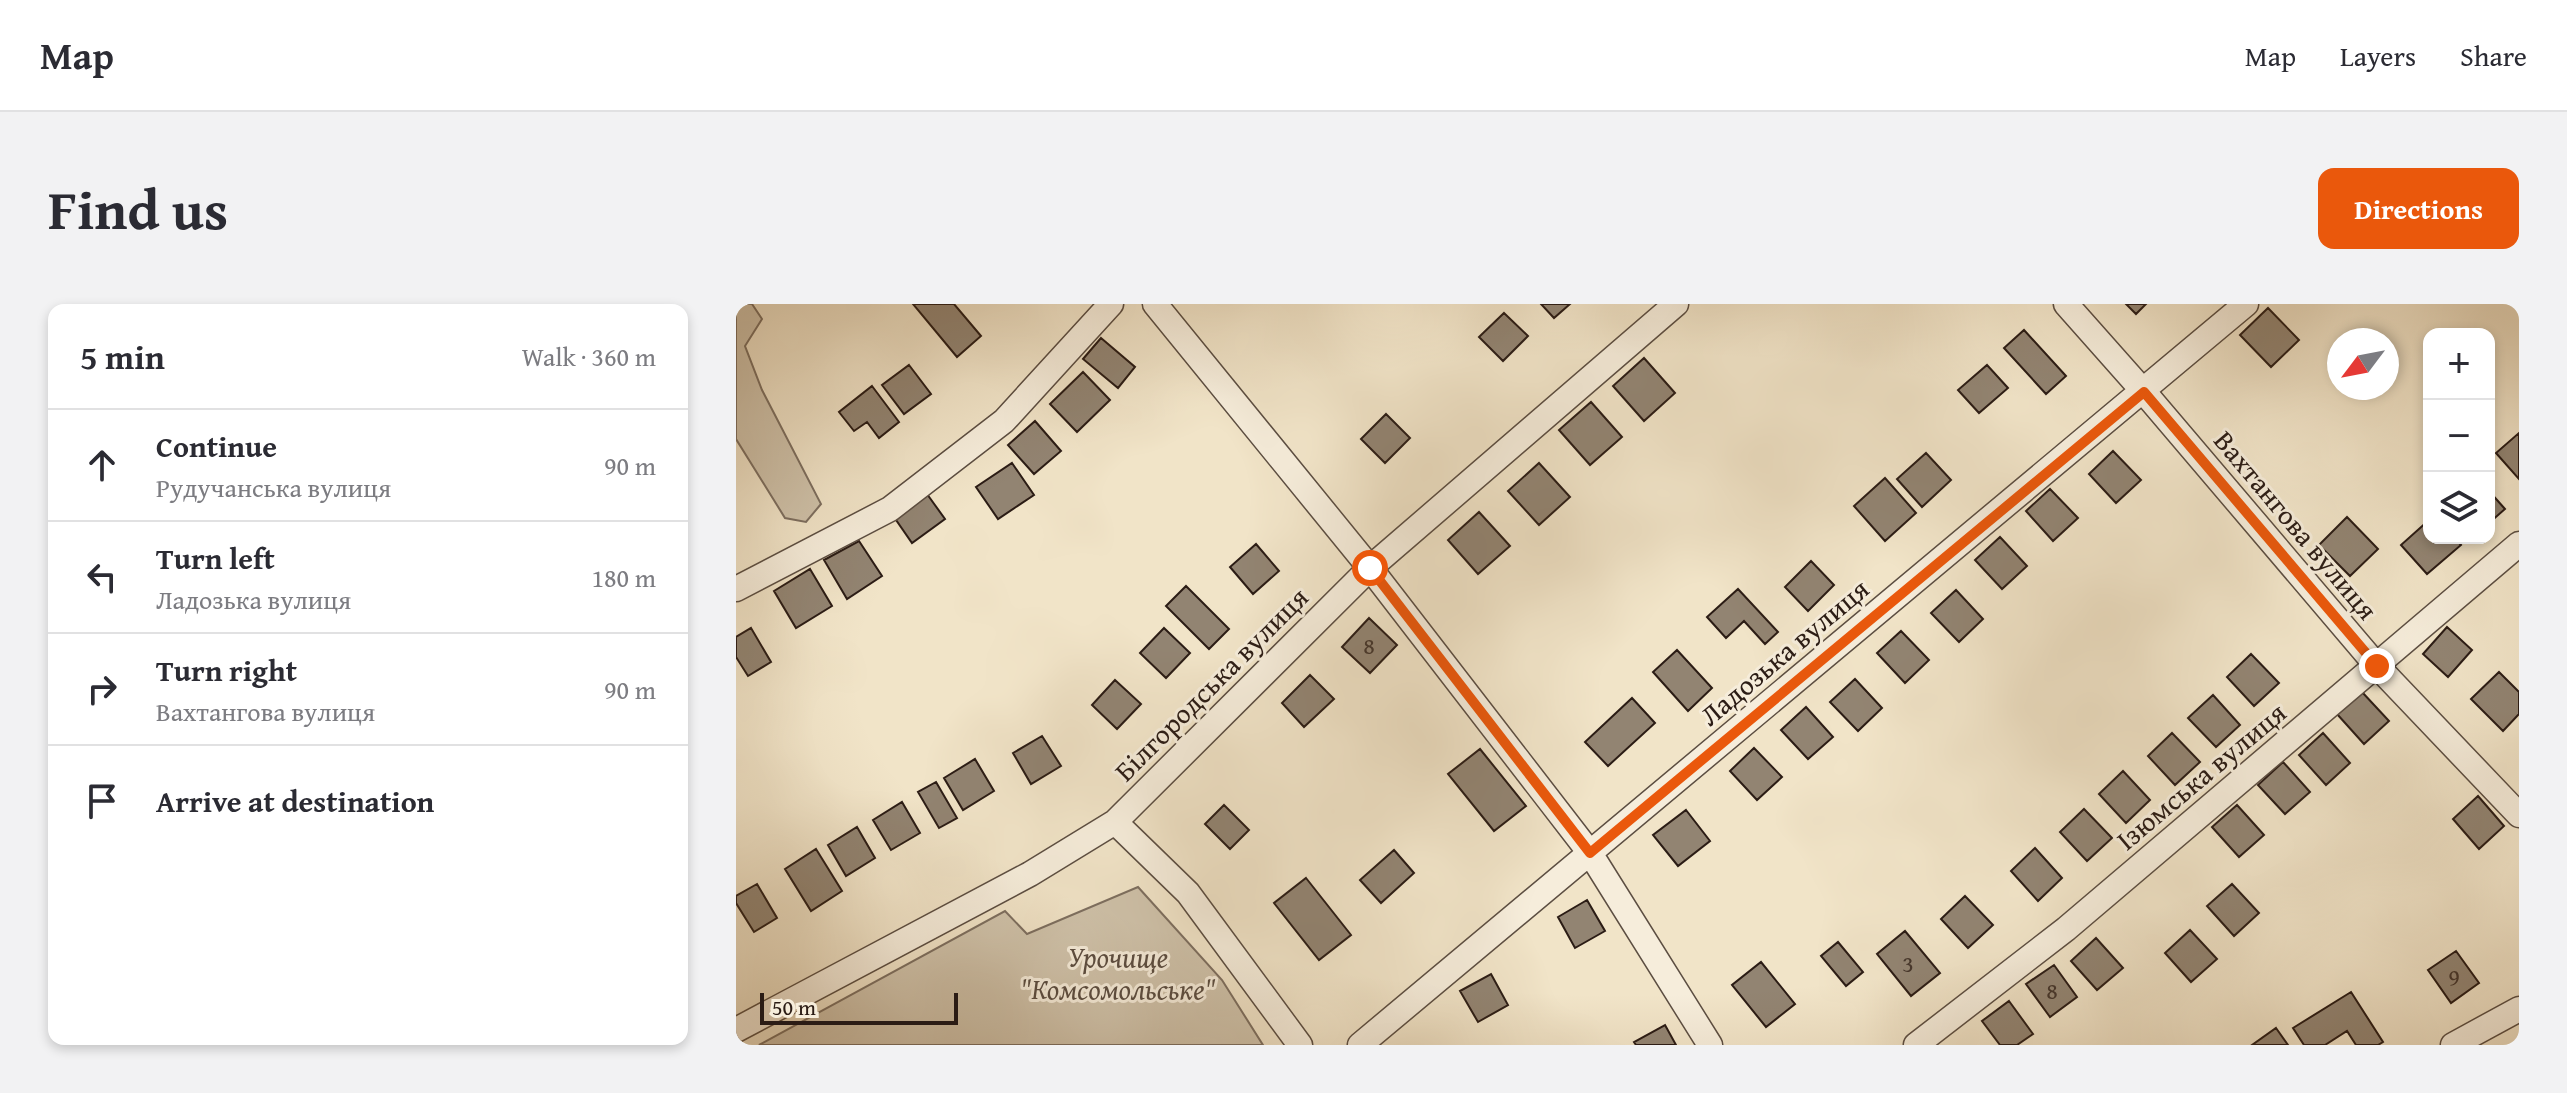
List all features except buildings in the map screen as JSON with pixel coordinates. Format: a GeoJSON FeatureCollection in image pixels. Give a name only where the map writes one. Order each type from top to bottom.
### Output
{"type":"FeatureCollection","features":[{"type":"Feature","properties":{"kind":"street"},"geometry":{"type":"LineString","coordinates":[[736,589],[890,509],[1004,421],[1111,304]]}},
{"type":"Feature","properties":{"kind":"street"},"geometry":{"type":"LineString","coordinates":[[1155,304],[1370,568],[1590,853],[1710,1045]]}},
{"type":"Feature","properties":{"kind":"street","name":"Білгородська вулиця"},"geometry":{"type":"LineString","coordinates":[[736,1030],[1030,874],[1115,822],[1370,568],[1676,304]]}},
{"type":"Feature","properties":{"kind":"street","name":"Вахтангова вулиця"},"geometry":{"type":"LineString","coordinates":[[2066,304],[2377,666],[2519,815]]}},
{"type":"Feature","properties":{"kind":"street","name":"Ладозька вулиця"},"geometry":{"type":"LineString","coordinates":[[1360,1045],[2246,304]]}},
{"type":"Feature","properties":{"kind":"street","name":"Ізюмська вулиця"},"geometry":{"type":"LineString","coordinates":[[1916,1045],[2066,929],[2519,544]]}},
{"type":"Feature","properties":{"kind":"street"},"geometry":{"type":"LineString","coordinates":[[1115,822],[1188,893],[1300,1045]]}},
{"type":"Feature","properties":{"kind":"street"},"geometry":{"type":"LineString","coordinates":[[2453,1045],[2519,1009]]}},
{"type":"Feature","properties":{"kind":"green space"},"geometry":{"type":"Polygon","coordinates":[[[736,304],[752,304],[762,319],[745,346],[762,390],[821,504],[806,522],[785,518],[736,439],[736,304]]]}},
{"type":"Feature","properties":{"kind":"green space","name":"Урочище \"Комсомольське\""},"geometry":{"type":"Polygon","coordinates":[[[1138,887],[1222,980],[1263,1045],[759,1045],[1005,911],[1027,934],[1138,887]]]}},
{"type":"Feature","properties":{"kind":"route"},"geometry":{"type":"LineString","coordinates":[[1370,568],[1590,853],[2144,392],[2377,666]]}}]}
